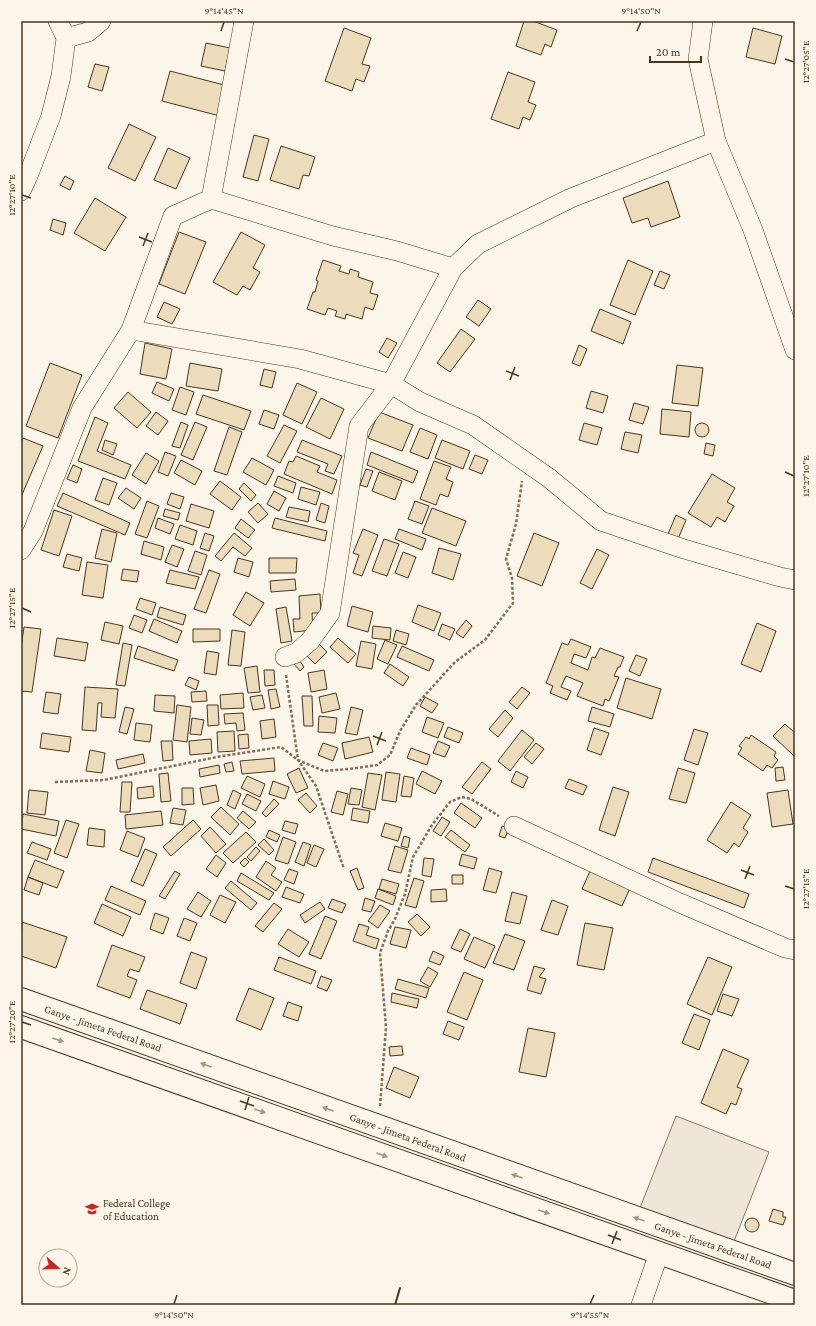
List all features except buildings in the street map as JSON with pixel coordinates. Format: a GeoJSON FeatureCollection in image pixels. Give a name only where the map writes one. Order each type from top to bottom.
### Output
{"type":"FeatureCollection","features":[{"type":"Feature","properties":{"kind":"main road","name":"Ganye - Jimeta Federal Road"},"geometry":{"type":"LineString","coordinates":[[21,999],[795,1274]]}},
{"type":"Feature","properties":{"kind":"main road"},"geometry":{"type":"LineString","coordinates":[[21,1027],[795,1301]]}},
{"type":"Feature","properties":{"kind":"main road"},"geometry":{"type":"LineString","coordinates":[[476,1188],[485,1164]]}},
{"type":"Feature","properties":{"kind":"street"},"geometry":{"type":"LineString","coordinates":[[21,191],[51,116],[61,76],[66,38],[58,21]]}},
{"type":"Feature","properties":{"kind":"street"},"geometry":{"type":"LineString","coordinates":[[66,38],[88,32],[101,21]]}},
{"type":"Feature","properties":{"kind":"street"},"geometry":{"type":"LineString","coordinates":[[211,199],[244,21]]}},
{"type":"Feature","properties":{"kind":"street"},"geometry":{"type":"LineString","coordinates":[[703,21],[698,59],[716,141],[753,230],[795,350]]}},
{"type":"Feature","properties":{"kind":"street"},"geometry":{"type":"LineString","coordinates":[[285,657],[296,653],[310,641],[330,613],[359,426],[391,384],[453,268],[478,244],[571,198],[716,141]]}},
{"type":"Feature","properties":{"kind":"street"},"geometry":{"type":"LineString","coordinates":[[21,550],[33,531],[82,408],[131,330],[173,216],[211,199],[333,236],[397,251],[453,268]]}},
{"type":"Feature","properties":{"kind":"street"},"geometry":{"type":"LineString","coordinates":[[131,330],[300,359],[391,384],[420,402],[473,425],[525,460],[601,521],[684,549],[795,580]]}},
{"type":"Feature","properties":{"kind":"street"},"geometry":{"type":"LineString","coordinates":[[514,826],[687,906],[785,948],[795,950]]}},
{"type":"Feature","properties":{"kind":"street"},"geometry":{"type":"LineString","coordinates":[[641,1305],[659,1252]]}},
{"type":"Feature","properties":{"kind":"path"},"geometry":{"type":"LineString","coordinates":[[55,782],[104,780],[222,756],[280,747],[298,760],[324,771],[377,765],[390,755],[400,731],[416,705],[455,662],[485,640],[513,604],[512,578],[506,559],[516,524],[525,460]]}},
{"type":"Feature","properties":{"kind":"path"},"geometry":{"type":"LineString","coordinates":[[285,657],[286,684],[293,719],[298,760],[316,786],[344,869]]}},
{"type":"Feature","properties":{"kind":"path"},"geometry":{"type":"LineString","coordinates":[[378,1127],[386,1028],[380,953],[388,931],[395,919],[405,894],[413,857],[432,825],[450,802],[462,797],[471,799],[514,826]]}},
{"type":"Feature","properties":{"kind":"shaded area"},"geometry":{"type":"Polygon","coordinates":[[[676,1116],[769,1152],[731,1249],[638,1213],[676,1116]]]}},
{"type":"Feature","properties":{"kind":"wall"},"geometry":{"type":"LineString","coordinates":[[395,1305],[400,1288]]}},
{"type":"Feature","properties":{"kind":"place","name":"Federal College of Education"},"geometry":{"type":"Point","coordinates":[92,1209]}}]}
